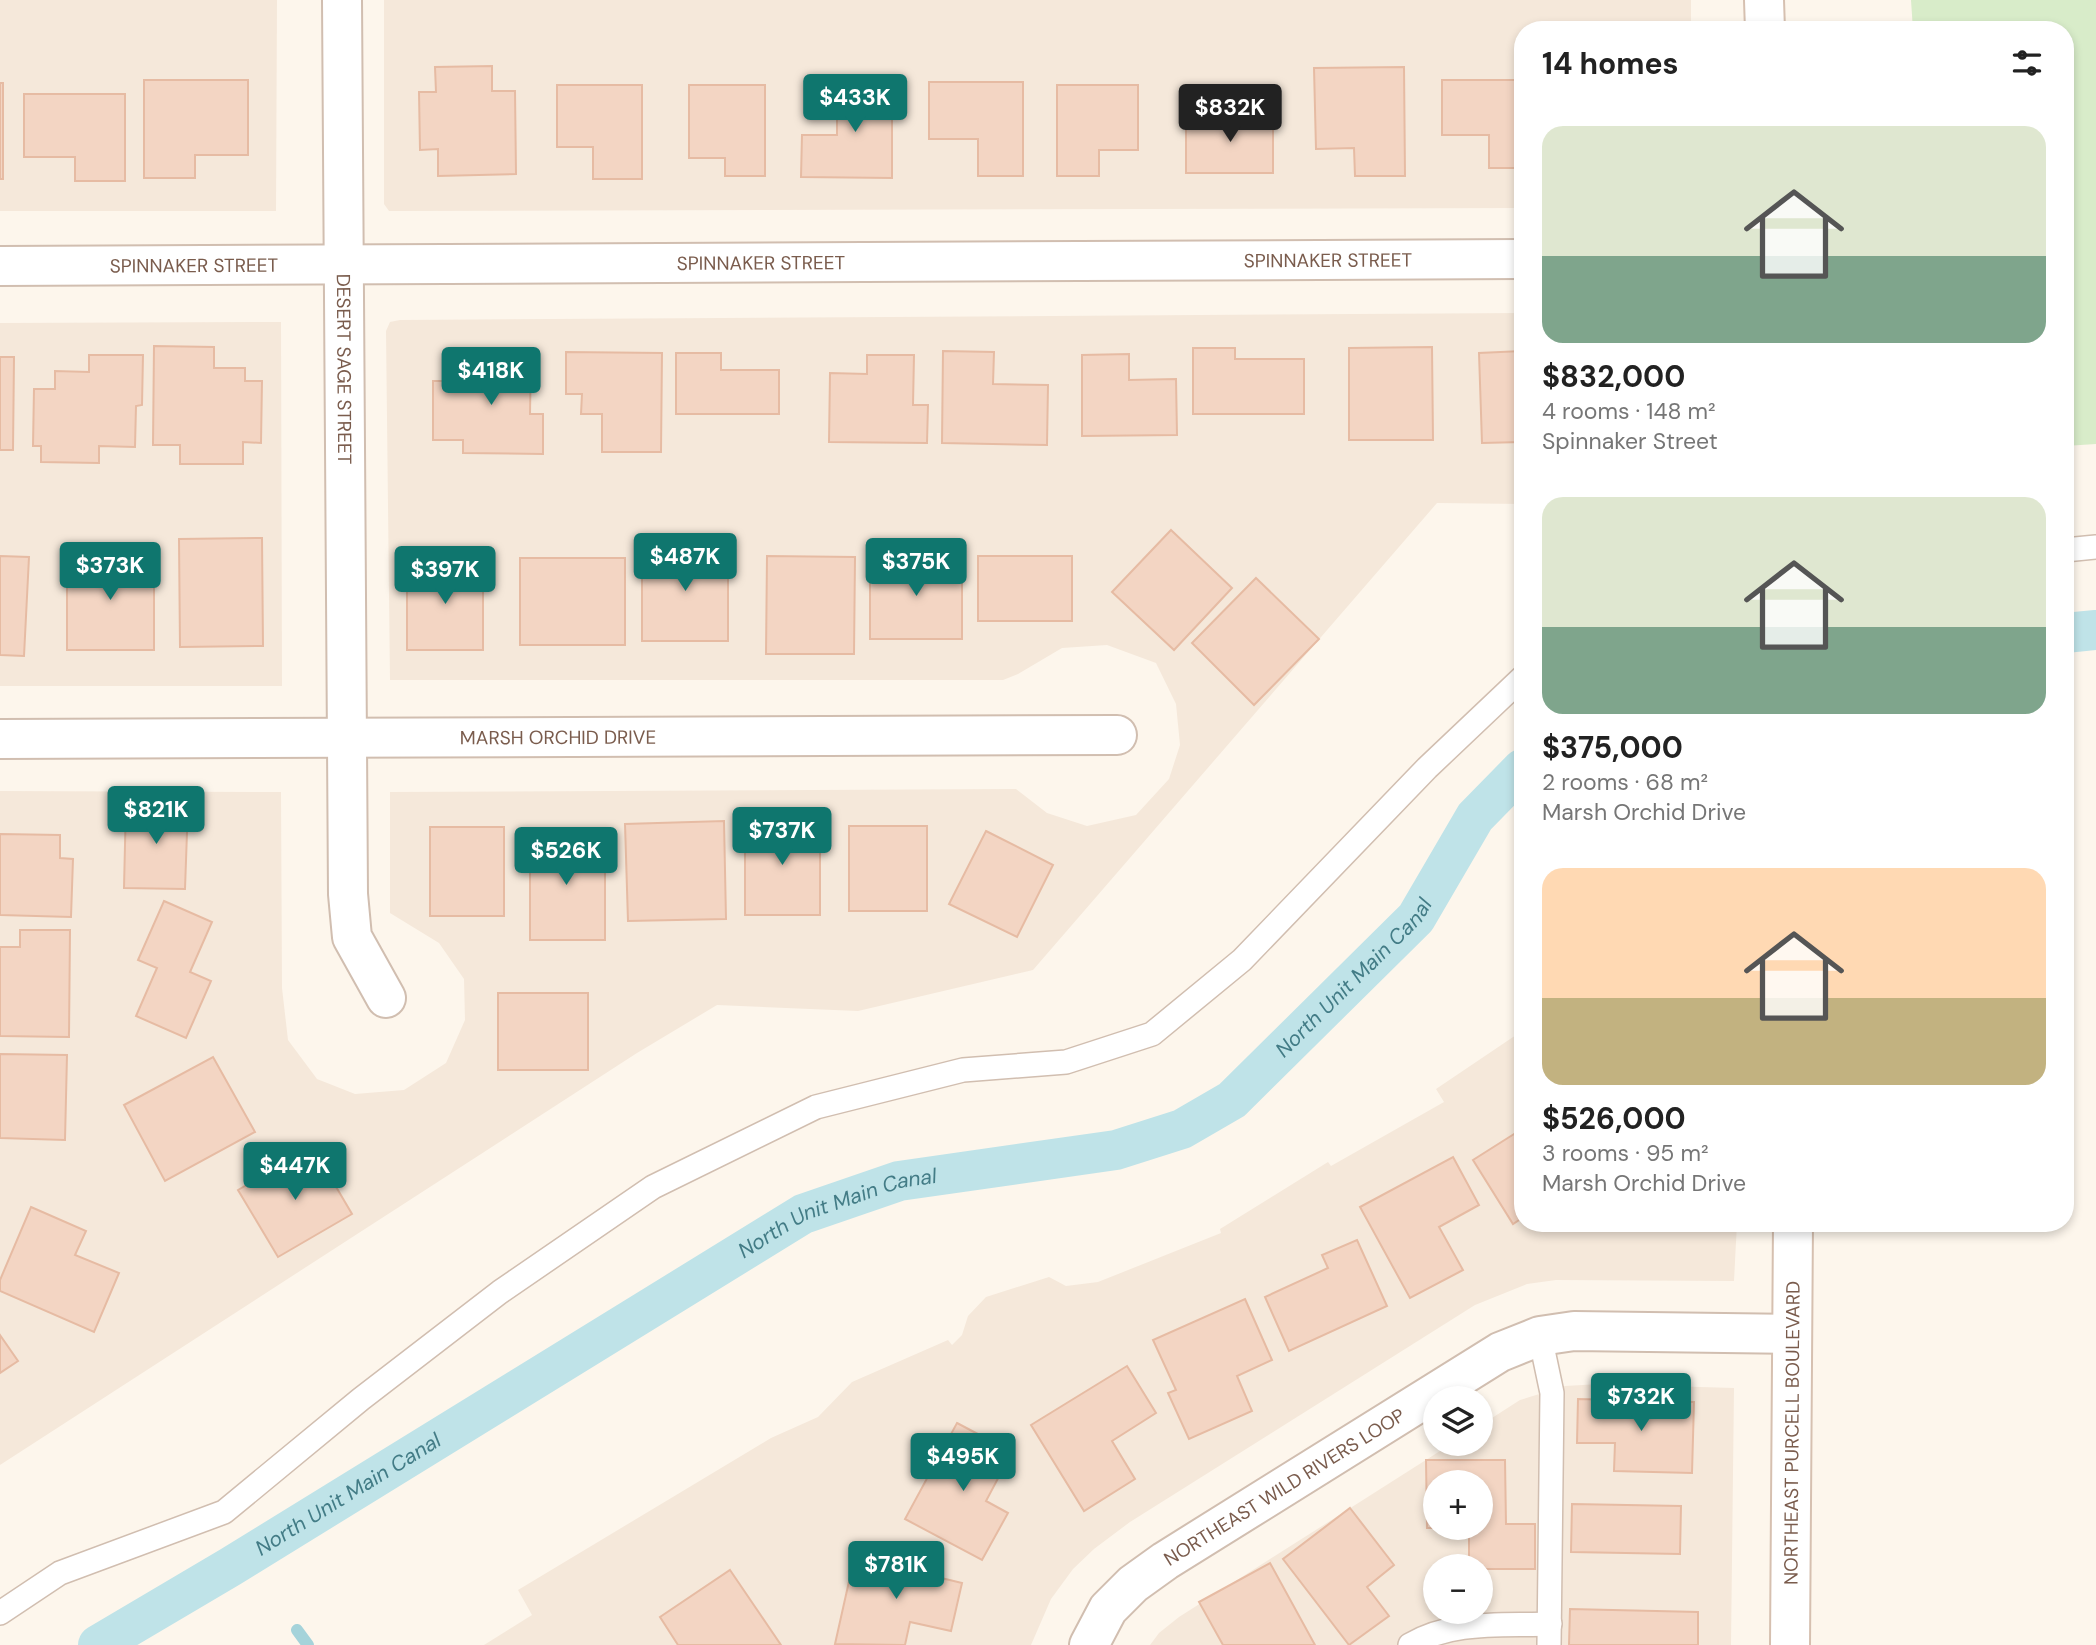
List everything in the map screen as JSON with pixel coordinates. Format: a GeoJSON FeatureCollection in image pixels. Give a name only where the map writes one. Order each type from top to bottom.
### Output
{"type":"FeatureCollection","features":[{"type":"Feature","properties":{"kind":"street","name":"DESERT SAGE STREET"},"geometry":{"type":"LineString","coordinates":[[342,0],[348,894],[352,937],[386,998]]}},
{"type":"Feature","properties":{"kind":"street"},"geometry":{"type":"LineString","coordinates":[[1765,0],[1765,21]]}},
{"type":"Feature","properties":{"kind":"street","name":"SPINNAKER STREET"},"geometry":{"type":"LineString","coordinates":[[0,266],[1514,260]]}},
{"type":"Feature","properties":{"kind":"street","name":"MARSH ORCHID DRIVE"},"geometry":{"type":"LineString","coordinates":[[0,739],[1117,736]]}},
{"type":"Feature","properties":{"kind":"street","name":"NORTHEAST PURCELL BOULEVARD"},"geometry":{"type":"LineString","coordinates":[[1790,1645],[1793,1232]]}},
{"type":"Feature","properties":{"kind":"street","name":"NORTHEAST WILD RIVERS LOOP"},"geometry":{"type":"LineString","coordinates":[[1089,1645],[1108,1609],[1133,1584],[1165,1561],[1500,1352],[1540,1336],[1574,1331],[1791,1334]]}},
{"type":"Feature","properties":{"kind":"lane"},"geometry":{"type":"LineString","coordinates":[[2074,549],[2096,547]]}},
{"type":"Feature","properties":{"kind":"lane"},"geometry":{"type":"LineString","coordinates":[[0,1613],[60,1573],[224,1512],[361,1399],[489,1300],[653,1187],[816,1107],[962,1070],[1066,1062],[1152,1034],[1242,960],[1427,768],[1514,686]]}},
{"type":"Feature","properties":{"kind":"lane"},"geometry":{"type":"LineString","coordinates":[[1410,1645],[1427,1635],[1457,1627],[1549,1635],[1552,1393],[1540,1336]]}},
{"type":"Feature","properties":{"kind":"shaded area"},"geometry":{"type":"Polygon","coordinates":[[[0,0],[277,0],[276,211],[0,211],[0,0]]]}},
{"type":"Feature","properties":{"kind":"shaded area"},"geometry":{"type":"Polygon","coordinates":[[[384,0],[1691,0],[1691,21],[1514,21],[1514,208],[389,211],[384,204],[384,0]]]}},
{"type":"Feature","properties":{"kind":"shaded area"},"geometry":{"type":"Polygon","coordinates":[[[1514,313],[1514,504],[1437,503],[1033,970],[858,1011],[717,1005],[637,1053],[0,1465],[0,791],[281,792],[282,988],[288,1040],[317,1079],[355,1094],[404,1090],[446,1063],[465,1020],[464,979],[439,943],[390,913],[390,792],[1016,789],[1047,813],[1087,826],[1136,815],[1169,779],[1180,745],[1176,704],[1156,663],[1107,645],[1062,648],[1003,680],[390,680],[386,331],[390,322],[1514,313]]]}},
{"type":"Feature","properties":{"kind":"shaded area"},"geometry":{"type":"Polygon","coordinates":[[[281,322],[282,686],[0,686],[0,323],[281,322]]]}},
{"type":"Feature","properties":{"kind":"shaded area"},"geometry":{"type":"Polygon","coordinates":[[[1514,1036],[1514,1232],[1737,1232],[1734,1281],[1556,1280],[1527,1284],[1475,1305],[1130,1522],[1094,1549],[1073,1569],[1051,1599],[1031,1645],[484,1645],[532,1615],[518,1590],[771,1438],[818,1417],[852,1382],[948,1340],[952,1345],[962,1335],[968,1316],[986,1297],[1049,1277],[1066,1286],[1098,1282],[1221,1233],[1220,1229],[1328,1162],[1331,1166],[1444,1102],[1436,1089],[1514,1036]]]}},
{"type":"Feature","properties":{"kind":"shaded area"},"geometry":{"type":"Polygon","coordinates":[[[1600,1384],[1734,1388],[1731,1645],[1150,1645],[1159,1633],[1179,1617],[1432,1456],[1493,1456],[1493,1417],[1520,1400],[1565,1386],[1600,1384]]]}},
{"type":"Feature","properties":{"kind":"green space"},"geometry":{"type":"Polygon","coordinates":[[[1911,0],[2096,0],[2096,444],[2074,445],[2074,21],[1912,21],[1911,0]]]}},
{"type":"Feature","properties":{"kind":"building"},"geometry":{"type":"Polygon","coordinates":[[[492,66],[492,91],[515,91],[516,174],[438,176],[438,149],[420,150],[419,92],[436,92],[435,67],[492,66]]]}},
{"type":"Feature","properties":{"kind":"building"},"geometry":{"type":"Polygon","coordinates":[[[1404,67],[1405,176],[1355,176],[1354,148],[1316,149],[1314,68],[1404,67]]]}},
{"type":"Feature","properties":{"kind":"building"},"geometry":{"type":"Polygon","coordinates":[[[837,78],[892,78],[892,178],[801,177],[802,135],[837,135],[837,78]]]}},
{"type":"Feature","properties":{"kind":"building"},"geometry":{"type":"Polygon","coordinates":[[[144,80],[248,80],[248,155],[195,155],[195,178],[144,178],[144,80]]]}},
{"type":"Feature","properties":{"kind":"building"},"geometry":{"type":"Polygon","coordinates":[[[1442,80],[1514,80],[1514,168],[1489,168],[1489,135],[1442,135],[1442,80]]]}},
{"type":"Feature","properties":{"kind":"building"},"geometry":{"type":"Polygon","coordinates":[[[929,82],[1023,82],[1023,176],[978,176],[978,139],[929,139],[929,82]]]}},
{"type":"Feature","properties":{"kind":"building"},"geometry":{"type":"Polygon","coordinates":[[[0,83],[3,83],[3,179],[0,179],[0,83]]]}},
{"type":"Feature","properties":{"kind":"building"},"geometry":{"type":"Polygon","coordinates":[[[557,85],[642,85],[642,179],[593,179],[593,147],[557,147],[557,85]]]}},
{"type":"Feature","properties":{"kind":"building"},"geometry":{"type":"Polygon","coordinates":[[[689,85],[765,85],[765,176],[725,176],[725,158],[689,158],[689,85]]]}},
{"type":"Feature","properties":{"kind":"building"},"geometry":{"type":"Polygon","coordinates":[[[1057,85],[1138,85],[1138,150],[1099,150],[1099,176],[1057,176],[1057,85]]]}},
{"type":"Feature","properties":{"kind":"building"},"geometry":{"type":"Polygon","coordinates":[[[24,94],[125,94],[125,181],[75,181],[75,157],[24,157],[24,94]]]}},
{"type":"Feature","properties":{"kind":"building"},"geometry":{"type":"Polygon","coordinates":[[[1186,116],[1273,116],[1273,173],[1186,173],[1186,116]]]}},
{"type":"Feature","properties":{"kind":"building"},"geometry":{"type":"Polygon","coordinates":[[[154,346],[214,347],[214,368],[245,368],[245,381],[262,381],[261,443],[243,442],[243,464],[180,464],[180,445],[153,445],[154,346]]]}},
{"type":"Feature","properties":{"kind":"building"},"geometry":{"type":"Polygon","coordinates":[[[1432,347],[1433,440],[1349,440],[1349,348],[1432,347]]]}},
{"type":"Feature","properties":{"kind":"building"},"geometry":{"type":"Polygon","coordinates":[[[483,348],[531,349],[530,414],[543,414],[543,454],[463,453],[463,440],[433,440],[433,381],[462,381],[462,372],[483,373],[483,348]]]}},
{"type":"Feature","properties":{"kind":"building"},"geometry":{"type":"Polygon","coordinates":[[[1193,348],[1235,348],[1235,359],[1304,359],[1304,414],[1193,414],[1193,348]]]}},
{"type":"Feature","properties":{"kind":"building"},"geometry":{"type":"Polygon","coordinates":[[[943,351],[994,352],[993,384],[1048,385],[1047,445],[942,443],[943,351]]]}},
{"type":"Feature","properties":{"kind":"building"},"geometry":{"type":"Polygon","coordinates":[[[1514,351],[1514,442],[1482,443],[1479,353],[1514,351]]]}},
{"type":"Feature","properties":{"kind":"building"},"geometry":{"type":"Polygon","coordinates":[[[566,352],[662,353],[661,452],[602,452],[602,414],[581,414],[582,394],[566,394],[566,352]]]}},
{"type":"Feature","properties":{"kind":"building"},"geometry":{"type":"Polygon","coordinates":[[[676,353],[721,353],[721,370],[779,370],[779,414],[676,414],[676,353]]]}},
{"type":"Feature","properties":{"kind":"building"},"geometry":{"type":"Polygon","coordinates":[[[1129,354],[1129,380],[1176,379],[1177,435],[1082,436],[1082,355],[1129,354]]]}},
{"type":"Feature","properties":{"kind":"building"},"geometry":{"type":"Polygon","coordinates":[[[89,355],[143,355],[142,405],[136,406],[135,447],[99,446],[99,463],[41,462],[41,446],[33,446],[34,389],[55,389],[55,371],[89,372],[89,355]]]}},
{"type":"Feature","properties":{"kind":"building"},"geometry":{"type":"Polygon","coordinates":[[[867,355],[914,355],[913,405],[928,405],[927,443],[829,442],[830,373],[867,374],[867,355]]]}},
{"type":"Feature","properties":{"kind":"building"},"geometry":{"type":"Polygon","coordinates":[[[0,357],[14,357],[13,450],[0,450],[0,357]]]}},
{"type":"Feature","properties":{"kind":"building"},"geometry":{"type":"Polygon","coordinates":[[[1171,530],[1232,588],[1174,650],[1112,592],[1171,530]]]}},
{"type":"Feature","properties":{"kind":"building"},"geometry":{"type":"Polygon","coordinates":[[[262,538],[263,646],[180,647],[179,539],[262,538]]]}},
{"type":"Feature","properties":{"kind":"building"},"geometry":{"type":"Polygon","coordinates":[[[642,545],[728,545],[728,641],[642,641],[642,545]]]}},
{"type":"Feature","properties":{"kind":"building"},"geometry":{"type":"Polygon","coordinates":[[[67,553],[154,553],[154,650],[67,650],[67,553]]]}},
{"type":"Feature","properties":{"kind":"building"},"geometry":{"type":"Polygon","coordinates":[[[0,556],[29,557],[24,656],[0,655],[0,556]]]}},
{"type":"Feature","properties":{"kind":"building"},"geometry":{"type":"Polygon","coordinates":[[[767,556],[855,557],[854,654],[766,654],[767,556]]]}},
{"type":"Feature","properties":{"kind":"building"},"geometry":{"type":"Polygon","coordinates":[[[978,556],[1072,556],[1072,621],[978,621],[978,556]]]}},
{"type":"Feature","properties":{"kind":"building"},"geometry":{"type":"Polygon","coordinates":[[[870,557],[962,557],[962,639],[870,639],[870,557]]]}},
{"type":"Feature","properties":{"kind":"building"},"geometry":{"type":"Polygon","coordinates":[[[520,558],[625,558],[625,645],[520,645],[520,558]]]}},
{"type":"Feature","properties":{"kind":"building"},"geometry":{"type":"Polygon","coordinates":[[[407,562],[483,562],[483,650],[407,650],[407,562]]]}},
{"type":"Feature","properties":{"kind":"building"},"geometry":{"type":"Polygon","coordinates":[[[1256,578],[1319,639],[1254,705],[1192,643],[1256,578]]]}},
{"type":"Feature","properties":{"kind":"building"},"geometry":{"type":"Polygon","coordinates":[[[126,802],[188,804],[185,889],[124,888],[126,802]]]}},
{"type":"Feature","properties":{"kind":"building"},"geometry":{"type":"Polygon","coordinates":[[[745,820],[820,820],[820,915],[745,915],[745,820]]]}},
{"type":"Feature","properties":{"kind":"building"},"geometry":{"type":"Polygon","coordinates":[[[724,821],[726,919],[628,921],[625,824],[724,821]]]}},
{"type":"Feature","properties":{"kind":"building"},"geometry":{"type":"Polygon","coordinates":[[[849,826],[927,826],[927,911],[849,911],[849,826]]]}},
{"type":"Feature","properties":{"kind":"building"},"geometry":{"type":"Polygon","coordinates":[[[430,827],[504,827],[504,916],[430,916],[430,827]]]}},
{"type":"Feature","properties":{"kind":"building"},"geometry":{"type":"Polygon","coordinates":[[[530,828],[577,828],[577,843],[605,843],[605,940],[530,940],[530,828]]]}},
{"type":"Feature","properties":{"kind":"building"},"geometry":{"type":"Polygon","coordinates":[[[986,831],[1053,865],[1017,937],[949,904],[986,831]]]}},
{"type":"Feature","properties":{"kind":"building"},"geometry":{"type":"Polygon","coordinates":[[[0,834],[60,835],[60,858],[73,859],[71,917],[0,915],[0,834]]]}},
{"type":"Feature","properties":{"kind":"building"},"geometry":{"type":"Polygon","coordinates":[[[164,901],[212,922],[190,972],[211,981],[186,1038],[136,1016],[157,968],[138,960],[164,901]]]}},
{"type":"Feature","properties":{"kind":"building"},"geometry":{"type":"Polygon","coordinates":[[[20,930],[70,930],[69,1037],[0,1036],[0,947],[20,947],[20,930]]]}},
{"type":"Feature","properties":{"kind":"building"},"geometry":{"type":"Polygon","coordinates":[[[498,993],[588,993],[588,1070],[498,1070],[498,993]]]}},
{"type":"Feature","properties":{"kind":"building"},"geometry":{"type":"Polygon","coordinates":[[[0,1054],[67,1055],[65,1140],[0,1138],[0,1054]]]}},
{"type":"Feature","properties":{"kind":"building"},"geometry":{"type":"Polygon","coordinates":[[[213,1057],[255,1132],[165,1181],[124,1105],[213,1057]]]}},
{"type":"Feature","properties":{"kind":"building"},"geometry":{"type":"Polygon","coordinates":[[[1514,1134],[1513,1224],[1473,1160],[1514,1134]]]}},
{"type":"Feature","properties":{"kind":"building"},"geometry":{"type":"Polygon","coordinates":[[[312,1146],[352,1214],[278,1257],[238,1190],[312,1146]]]}},
{"type":"Feature","properties":{"kind":"building"},"geometry":{"type":"Polygon","coordinates":[[[1453,1157],[1479,1205],[1439,1227],[1463,1270],[1410,1298],[1360,1207],[1453,1157]]]}},
{"type":"Feature","properties":{"kind":"building"},"geometry":{"type":"Polygon","coordinates":[[[31,1207],[86,1231],[75,1255],[119,1273],[94,1332],[0,1291],[0,1280],[31,1207]]]}},
{"type":"Feature","properties":{"kind":"building"},"geometry":{"type":"Polygon","coordinates":[[[1357,1240],[1387,1306],[1289,1351],[1265,1297],[1328,1268],[1322,1255],[1357,1240]]]}},
{"type":"Feature","properties":{"kind":"building"},"geometry":{"type":"Polygon","coordinates":[[[1245,1299],[1272,1360],[1237,1376],[1252,1411],[1189,1439],[1168,1393],[1176,1390],[1153,1340],[1245,1299]]]}},
{"type":"Feature","properties":{"kind":"building"},"geometry":{"type":"Polygon","coordinates":[[[0,1335],[18,1361],[0,1373],[0,1335]]]}},
{"type":"Feature","properties":{"kind":"building"},"geometry":{"type":"Polygon","coordinates":[[[1127,1366],[1156,1413],[1112,1441],[1135,1479],[1084,1511],[1031,1425],[1127,1366]]]}},
{"type":"Feature","properties":{"kind":"building"},"geometry":{"type":"Polygon","coordinates":[[[1578,1399],[1694,1402],[1692,1473],[1614,1471],[1615,1443],[1577,1443],[1578,1399]]]}},
{"type":"Feature","properties":{"kind":"building"},"geometry":{"type":"Polygon","coordinates":[[[957,1423],[1012,1452],[986,1501],[1008,1513],[982,1560],[905,1519],[957,1423]]]}},
{"type":"Feature","properties":{"kind":"building"},"geometry":{"type":"Polygon","coordinates":[[[1426,1460],[1505,1460],[1506,1524],[1535,1524],[1535,1569],[1493,1569],[1493,1554],[1469,1554],[1469,1540],[1493,1540],[1493,1470],[1426,1470],[1426,1460]]]}},
{"type":"Feature","properties":{"kind":"building"},"geometry":{"type":"Polygon","coordinates":[[[1572,1504],[1681,1506],[1680,1554],[1571,1552],[1572,1504]]]}},
{"type":"Feature","properties":{"kind":"building"},"geometry":{"type":"Polygon","coordinates":[[[1350,1508],[1394,1565],[1367,1587],[1389,1616],[1349,1645],[1283,1559],[1350,1508]]]}},
{"type":"Feature","properties":{"kind":"building"},"geometry":{"type":"Polygon","coordinates":[[[910,1547],[938,1552],[933,1576],[962,1583],[951,1631],[910,1622],[905,1645],[835,1644],[854,1559],[905,1571],[910,1547]]]}},
{"type":"Feature","properties":{"kind":"building"},"geometry":{"type":"Polygon","coordinates":[[[1270,1563],[1315,1645],[1223,1645],[1199,1602],[1270,1563]]]}},
{"type":"Feature","properties":{"kind":"building"},"geometry":{"type":"Polygon","coordinates":[[[730,1570],[781,1645],[678,1645],[660,1617],[730,1570]]]}},
{"type":"Feature","properties":{"kind":"building"},"geometry":{"type":"Polygon","coordinates":[[[1570,1609],[1698,1612],[1698,1645],[1569,1645],[1570,1609]]]}},
{"type":"Feature","properties":{"kind":"waterway","name":"North Unit Main Canal"},"geometry":{"type":"LineString","coordinates":[[2074,632],[2096,630]]}},
{"type":"Feature","properties":{"kind":"waterway","name":"North Unit Main Canal"},"geometry":{"type":"LineString","coordinates":[[98,1645],[230,1567],[803,1214],[899,1181],[1116,1150],[1182,1129],[1232,1100],[1416,918],[1475,817],[1514,777]]}},
{"type":"Feature","properties":{"kind":"waterway"},"geometry":{"type":"LineString","coordinates":[[297,1630],[308,1645]]}}]}
